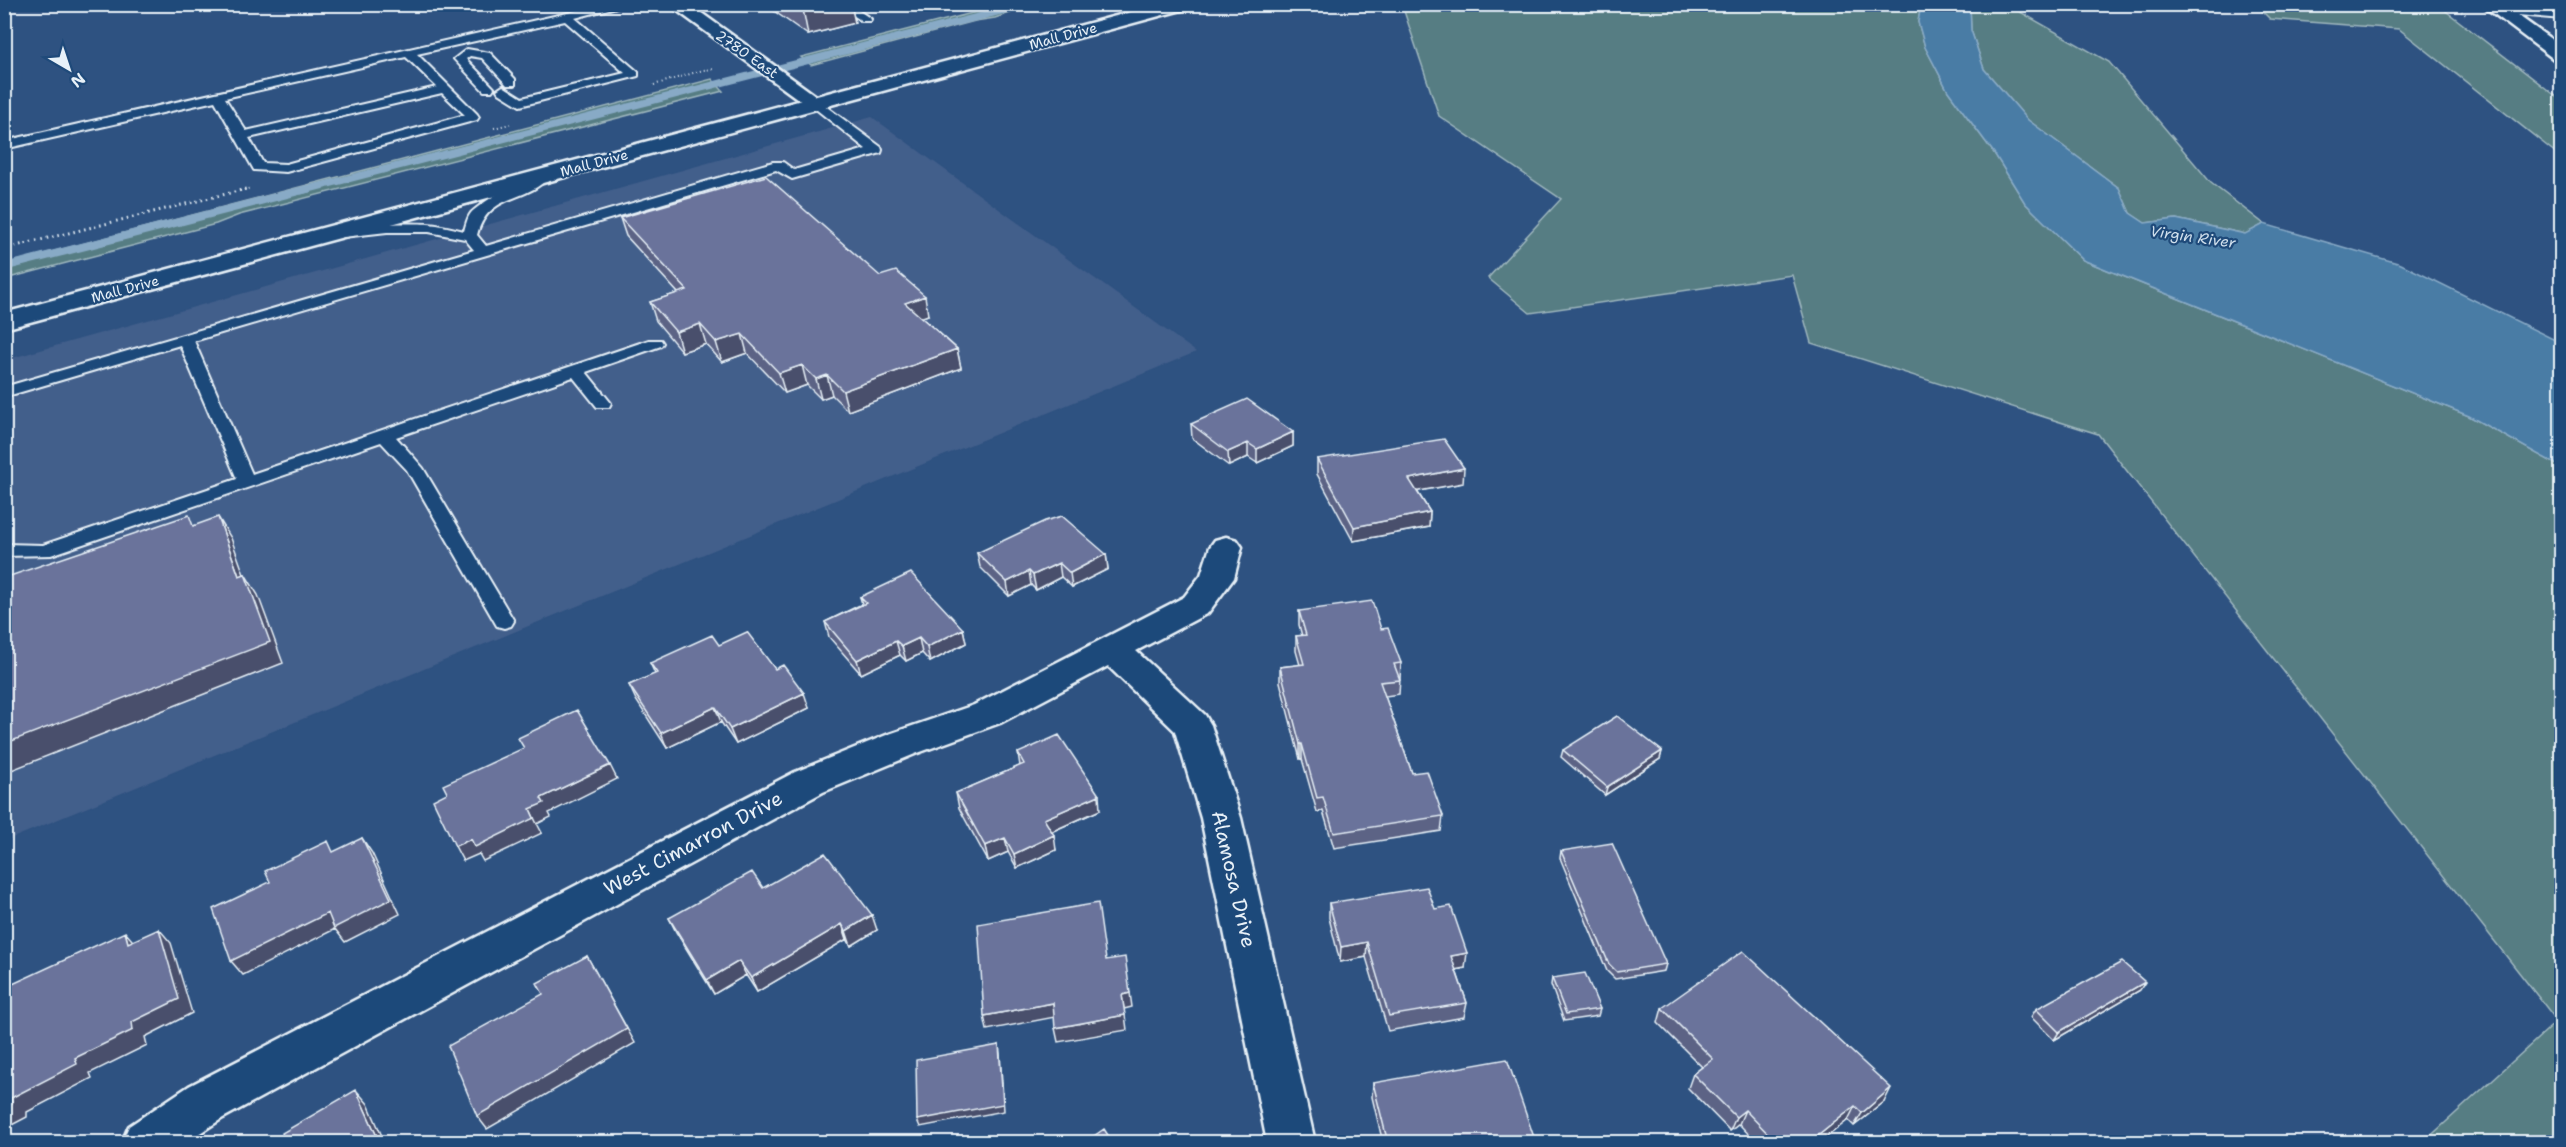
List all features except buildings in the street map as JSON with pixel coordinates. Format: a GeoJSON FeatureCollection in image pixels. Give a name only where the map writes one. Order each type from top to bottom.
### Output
{"type":"FeatureCollection","features":[{"type":"Feature","properties":{"kind":"street","name":"2780 East"},"geometry":{"type":"LineString","coordinates":[[677,4],[816,103]]}},
{"type":"Feature","properties":{"kind":"street","name":"Mall Drive"},"geometry":{"type":"LineString","coordinates":[[4,321],[1183,4]]}},
{"type":"Feature","properties":{"kind":"street"},"geometry":{"type":"LineString","coordinates":[[2495,8],[2562,56]]}},
{"type":"Feature","properties":{"kind":"street","name":"West Cimarron Drive"},"geometry":{"type":"LineString","coordinates":[[146,1143],[206,1102],[809,782],[902,744],[987,714],[1196,605],[1217,578],[1226,547]]}},
{"type":"Feature","properties":{"kind":"street","name":"Alamosa Drive"},"geometry":{"type":"LineString","coordinates":[[1112,649],[1192,726],[1221,818],[1291,1143]]}},
{"type":"Feature","properties":{"kind":"lane"},"geometry":{"type":"LineString","coordinates":[[4,145],[623,4]]}},
{"type":"Feature","properties":{"kind":"lane"},"geometry":{"type":"LineString","coordinates":[[841,4],[866,19]]}},
{"type":"Feature","properties":{"kind":"lane"},"geometry":{"type":"LineString","coordinates":[[2495,8],[2562,16]]}},
{"type":"Feature","properties":{"kind":"lane"},"geometry":{"type":"LineString","coordinates":[[467,52],[460,59],[520,102],[634,74],[567,17]]}},
{"type":"Feature","properties":{"kind":"lane"},"geometry":{"type":"LineString","coordinates":[[507,31],[521,43]]}},
{"type":"Feature","properties":{"kind":"lane"},"geometry":{"type":"LineString","coordinates":[[457,42],[467,52],[486,55],[502,89]]}},
{"type":"Feature","properties":{"kind":"lane"},"geometry":{"type":"LineString","coordinates":[[218,96],[260,167],[286,168],[473,117],[409,53]]}},
{"type":"Feature","properties":{"kind":"lane"},"geometry":{"type":"LineString","coordinates":[[559,79],[570,90]]}},
{"type":"Feature","properties":{"kind":"lane"},"geometry":{"type":"LineString","coordinates":[[242,136],[445,89]]}},
{"type":"Feature","properties":{"kind":"lane"},"geometry":{"type":"LineString","coordinates":[[4,392],[778,165],[792,175],[876,150],[816,103]]}},
{"type":"Feature","properties":{"kind":"lane"},"geometry":{"type":"LineString","coordinates":[[470,236],[475,217],[496,201],[546,175]]}},
{"type":"Feature","properties":{"kind":"lane"},"geometry":{"type":"LineString","coordinates":[[325,235],[387,228],[429,228],[470,236],[484,252]]}},
{"type":"Feature","properties":{"kind":"lane"},"geometry":{"type":"LineString","coordinates":[[185,339],[247,482]]}},
{"type":"Feature","properties":{"kind":"lane"},"geometry":{"type":"LineString","coordinates":[[4,550],[44,550],[655,343]]}},
{"type":"Feature","properties":{"kind":"lane"},"geometry":{"type":"LineString","coordinates":[[576,370],[603,403]]}},
{"type":"Feature","properties":{"kind":"lane"},"geometry":{"type":"LineString","coordinates":[[384,435],[414,468],[504,621]]}},
{"type":"Feature","properties":{"kind":"shaded area"},"geometry":{"type":"Polygon","coordinates":[[[872,117],[1196,352],[5,841],[5,360],[872,117]]]}},
{"type":"Feature","properties":{"kind":"green space"},"geometry":{"type":"Polygon","coordinates":[[[1007,4],[1056,5],[1022,9],[811,65],[801,57],[1007,4]]]}},
{"type":"Feature","properties":{"kind":"green space"},"geometry":{"type":"Polygon","coordinates":[[[1970,4],[2008,5],[2109,62],[2211,183],[2264,224],[2246,234],[2176,219],[2145,223],[2130,213],[2119,188],[2028,120],[1984,69],[1971,30],[1970,4]]]}},
{"type":"Feature","properties":{"kind":"green space"},"geometry":{"type":"Polygon","coordinates":[[[1402,5],[1921,5],[1918,22],[1925,47],[1948,91],[1994,153],[2025,203],[2083,260],[2469,416],[2561,467],[2561,1142],[2424,1142],[2557,1021],[2098,434],[1811,343],[1792,275],[1530,313],[1488,278],[1561,199],[1439,116],[1402,5]]]}},
{"type":"Feature","properties":{"kind":"green space"},"geometry":{"type":"Polygon","coordinates":[[[2256,5],[2438,5],[2561,100],[2561,157],[2399,29],[2270,19],[2256,5]]]}},
{"type":"Feature","properties":{"kind":"green space"},"geometry":{"type":"Polygon","coordinates":[[[712,79],[723,91],[239,215],[216,224],[5,279],[5,264],[712,79]]]}},
{"type":"Feature","properties":{"kind":"water","name":"Virgin River"},"geometry":{"type":"Polygon","coordinates":[[[1921,5],[1970,5],[1971,30],[1984,69],[2028,120],[2119,188],[2130,213],[2145,223],[2176,219],[2245,234],[2264,224],[2401,264],[2561,343],[2561,467],[2469,416],[2083,260],[2025,203],[1994,153],[1948,91],[1925,47],[1918,22],[1921,5]]]}},
{"type":"Feature","properties":{"kind":"waterway"},"geometry":{"type":"LineString","coordinates":[[301,191],[1028,4]]}},
{"type":"Feature","properties":{"kind":"waterway"},"geometry":{"type":"LineString","coordinates":[[4,267],[307,189]]}}]}
